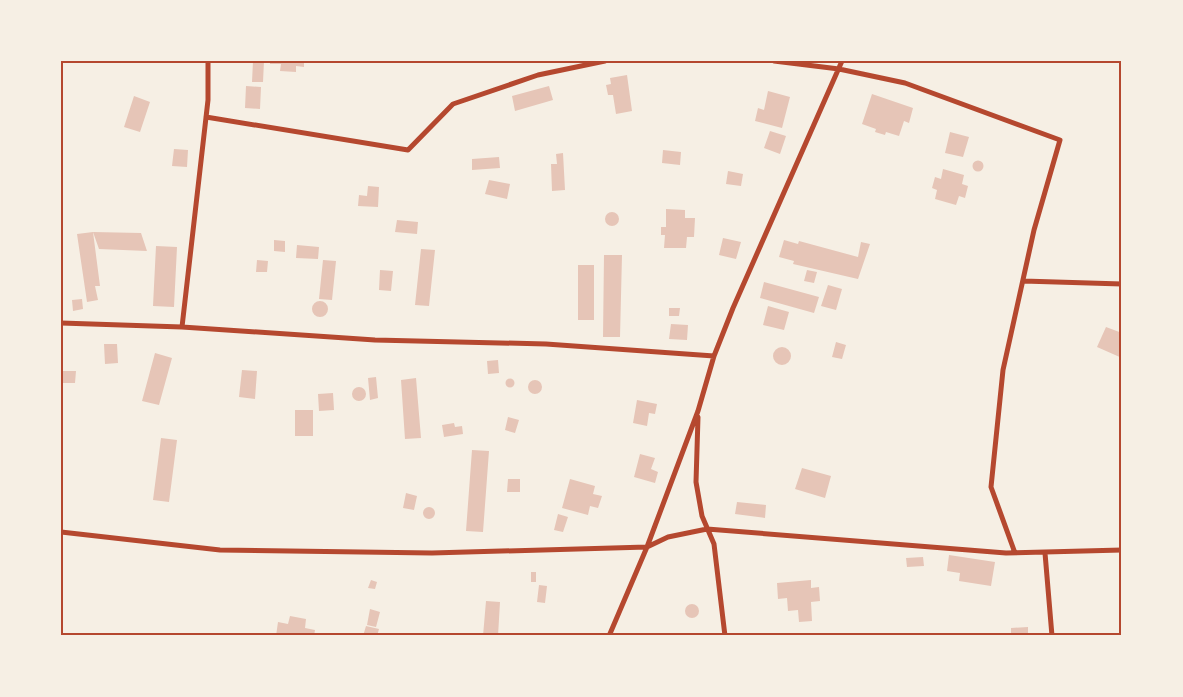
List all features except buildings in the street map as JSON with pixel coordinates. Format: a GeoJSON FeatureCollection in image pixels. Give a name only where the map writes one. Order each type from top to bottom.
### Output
{"type":"FeatureCollection","features":[{"type":"Feature","properties":{"kind":"street"},"geometry":{"type":"LineString","coordinates":[[182,327],[206,117],[208,61]]}},
{"type":"Feature","properties":{"kind":"street"},"geometry":{"type":"LineString","coordinates":[[206,117],[408,150],[453,104],[538,75],[605,61]]}},
{"type":"Feature","properties":{"kind":"street"},"geometry":{"type":"LineString","coordinates":[[774,61],[839,69],[905,83],[1060,140],[1034,230],[1003,370],[991,487],[1015,554]]}},
{"type":"Feature","properties":{"kind":"street"},"geometry":{"type":"LineString","coordinates":[[609,636],[647,547],[698,411],[714,356],[808,135],[842,61]]}},
{"type":"Feature","properties":{"kind":"street"},"geometry":{"type":"LineString","coordinates":[[1023,281],[1122,284]]}},
{"type":"Feature","properties":{"kind":"street"},"geometry":{"type":"LineString","coordinates":[[61,323],[182,327],[375,340],[546,344],[714,356]]}},
{"type":"Feature","properties":{"kind":"street"},"geometry":{"type":"LineString","coordinates":[[698,411],[696,482],[707,528],[714,544],[725,636]]}},
{"type":"Feature","properties":{"kind":"street"},"geometry":{"type":"LineString","coordinates":[[61,532],[220,550],[432,552],[647,547],[668,537],[707,528],[1015,554],[1122,550]]}},
{"type":"Feature","properties":{"kind":"street"},"geometry":{"type":"LineString","coordinates":[[1045,553],[1052,636]]}}]}
